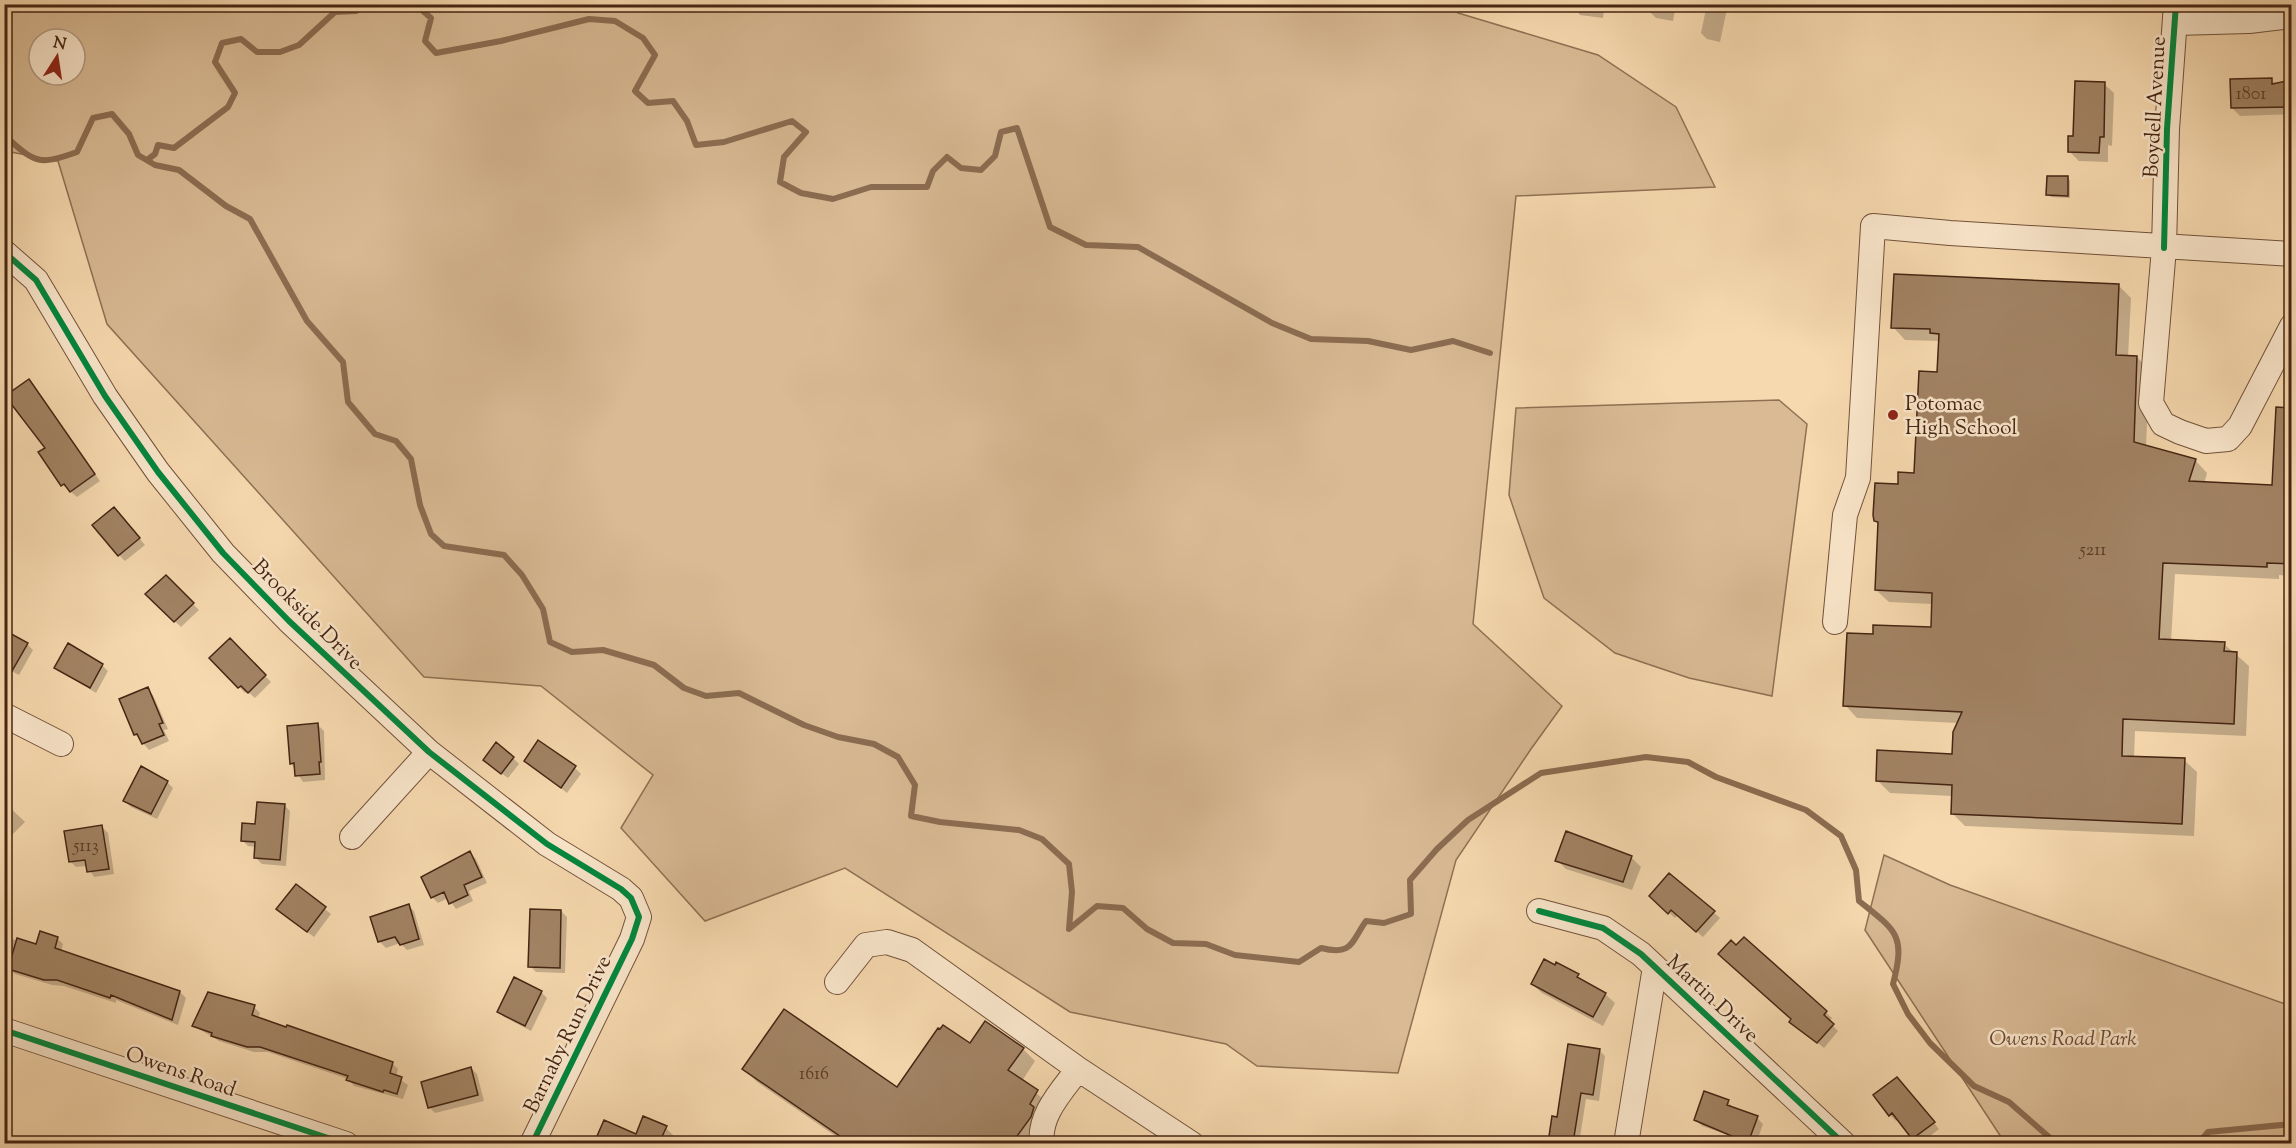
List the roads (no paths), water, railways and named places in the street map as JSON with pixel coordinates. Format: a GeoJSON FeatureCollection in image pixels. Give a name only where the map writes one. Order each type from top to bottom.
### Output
{"type":"FeatureCollection","features":[{"type":"Feature","properties":{"kind":"street"},"geometry":{"type":"LineString","coordinates":[[2176,14],[2249,21],[2292,16]]}},
{"type":"Feature","properties":{"kind":"street","name":"Boydell Avenue"},"geometry":{"type":"LineString","coordinates":[[2176,14],[2167,129],[2164,248],[2151,403],[2163,424],[2206,441],[2228,439],[2240,426],[2292,326]]}},
{"type":"Feature","properties":{"kind":"street"},"geometry":{"type":"LineString","coordinates":[[1834,621],[1845,515],[1858,478],[1873,226],[2164,248],[2292,254]]}},
{"type":"Feature","properties":{"kind":"street","name":"Brookside Drive"},"geometry":{"type":"LineString","coordinates":[[4,252],[36,280],[105,396],[131,434],[158,472],[223,553],[289,621],[429,752],[547,844],[621,889],[631,898],[639,917],[632,939]]}},
{"type":"Feature","properties":{"kind":"street"},"geometry":{"type":"LineString","coordinates":[[4,715],[61,744]]}},
{"type":"Feature","properties":{"kind":"street"},"geometry":{"type":"LineString","coordinates":[[352,837],[429,752]]}},
{"type":"Feature","properties":{"kind":"street","name":"Martin Drive"},"geometry":{"type":"LineString","coordinates":[[1539,911],[1603,928],[1641,954],[1844,1143]]}},
{"type":"Feature","properties":{"kind":"street","name":"Barnaby Run Drive"},"geometry":{"type":"LineString","coordinates":[[532,1143],[632,939]]}},
{"type":"Feature","properties":{"kind":"street"},"geometry":{"type":"LineString","coordinates":[[837,982],[866,945],[887,942],[912,950],[1078,1069],[1192,1143]]}},
{"type":"Feature","properties":{"kind":"street"},"geometry":{"type":"LineString","coordinates":[[1626,1143],[1655,967]]}},
{"type":"Feature","properties":{"kind":"street","name":"Owens Road"},"geometry":{"type":"LineString","coordinates":[[4,1030],[346,1143]]}},
{"type":"Feature","properties":{"kind":"street"},"geometry":{"type":"LineString","coordinates":[[1042,1143],[1041,1135],[1047,1112],[1078,1069]]}},
{"type":"Feature","properties":{"kind":"waterway"},"geometry":{"type":"LineString","coordinates":[[147,160],[155,154],[158,145],[174,148],[228,107],[235,93],[215,62],[222,43],[241,39],[257,52],[280,52],[299,45],[335,12],[356,11],[370,4]]}},
{"type":"Feature","properties":{"kind":"waterway"},"geometry":{"type":"LineString","coordinates":[[415,4],[431,18],[425,41],[436,53],[501,41],[589,19],[615,21],[643,38],[655,55],[635,91],[648,103],[673,101],[687,121],[696,145],[724,142],[792,121],[806,132],[784,157],[780,182],[801,193],[833,199],[871,187],[927,187],[933,171],[947,157],[961,168],[981,170],[995,156],[1001,132],[1017,128],[1050,227],[1086,245],[1138,247],[1272,323],[1311,339],[1368,341],[1411,350],[1453,341],[1490,353]]}},
{"type":"Feature","properties":{"kind":"waterway"},"geometry":{"type":"LineString","coordinates":[[4,135],[30,156],[45,160],[54,159],[77,152],[93,118],[112,114],[129,134],[138,155],[155,165],[179,170],[226,206],[250,219],[307,321],[343,362],[348,402],[375,434],[396,441],[411,459],[420,505],[431,534],[444,546],[504,555],[522,575],[543,609],[550,642],[572,652],[603,650],[654,665],[684,688],[706,696],[739,693],[804,725],[838,737],[874,744],[898,757],[915,785],[911,816],[940,822],[1019,830],[1042,839],[1069,864],[1072,892],[1069,929],[1097,906],[1123,908],[1147,929],[1173,943],[1206,944],[1235,955],[1299,962],[1321,948],[1345,949],[1354,941],[1366,921],[1384,923],[1411,914],[1410,880],[1437,849],[1468,820],[1541,773],[1646,757],[1688,762],[1716,777],[1806,810],[1841,836],[1856,870],[1859,901],[1882,920],[1895,935],[1898,954],[1893,984],[1908,1014],[1930,1043],[1974,1086],[2009,1102],[2057,1144]]}},
{"type":"Feature","properties":{"kind":"waterway"},"geometry":{"type":"LineString","coordinates":[[2198,1144],[2208,1132],[2292,1124]]}},
{"type":"Feature","properties":{"kind":"place","name":"Potomac High School"},"geometry":{"type":"Point","coordinates":[1893,415]}},
{"type":"Feature","properties":{"kind":"park label","name":"Owens Road Park"},"geometry":{"type":"Point","coordinates":[2063,1038]}}]}
